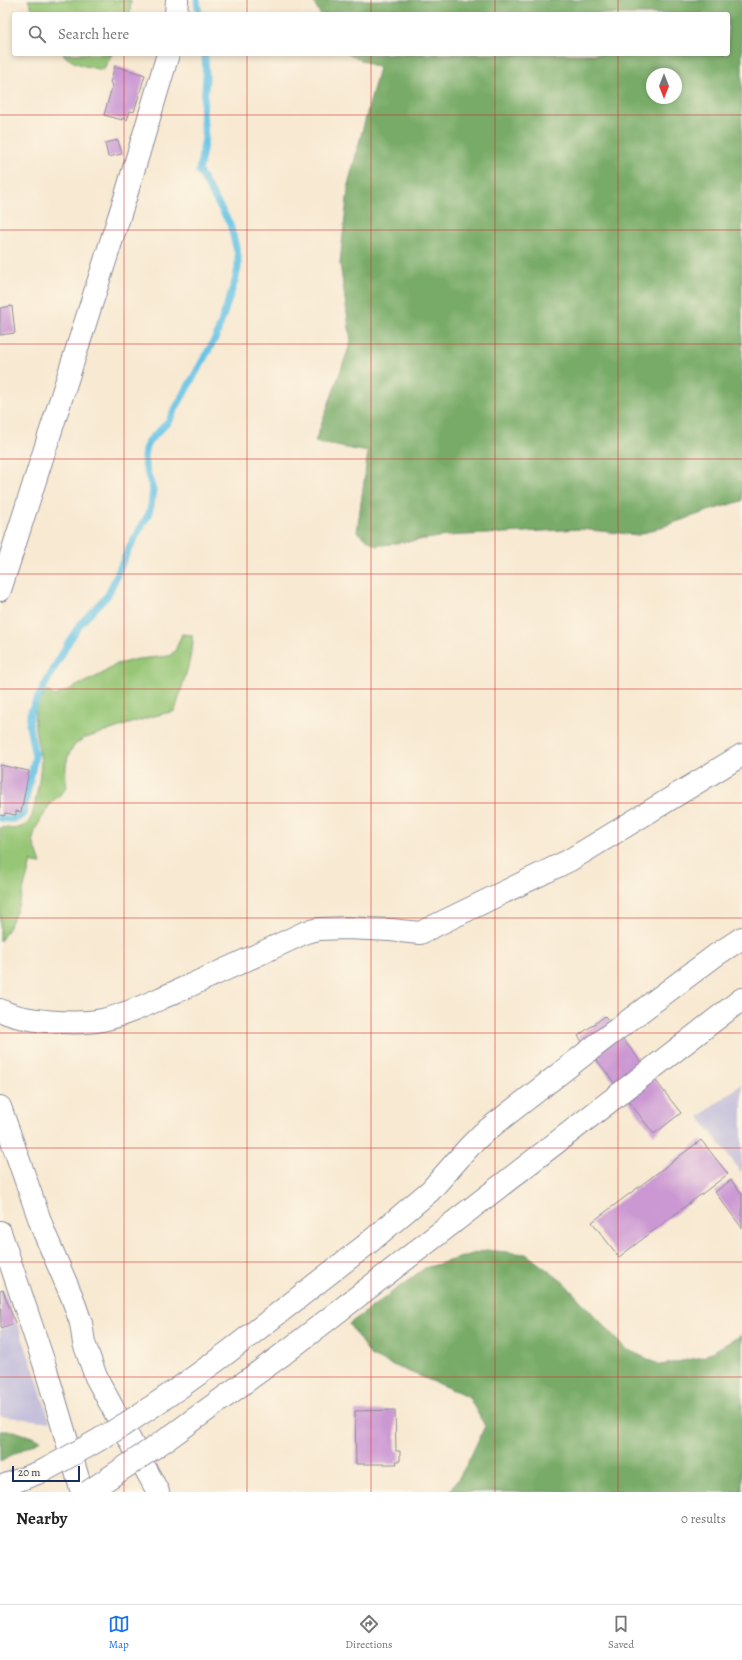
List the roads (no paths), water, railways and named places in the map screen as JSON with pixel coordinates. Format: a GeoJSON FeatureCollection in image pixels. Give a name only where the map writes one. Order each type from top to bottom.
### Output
{"type":"FeatureCollection","features":[{"type":"Feature","properties":{"kind":"main road"},"geometry":{"type":"LineString","coordinates":[[176,12],[177,0]]}},
{"type":"Feature","properties":{"kind":"main road"},"geometry":{"type":"LineString","coordinates":[[0,590],[7,545],[130,180],[167,56]]}},
{"type":"Feature","properties":{"kind":"main road"},"geometry":{"type":"LineString","coordinates":[[0,1010],[26,1018],[62,1022],[103,1020],[146,1004],[306,932],[319,929],[346,928],[420,933],[570,860],[742,754]]}},
{"type":"Feature","properties":{"kind":"main road"},"geometry":{"type":"LineString","coordinates":[[10,1492],[159,1402],[220,1358],[366,1245],[430,1190],[469,1147],[498,1121],[709,960],[742,938]]}},
{"type":"Feature","properties":{"kind":"main road"},"geometry":{"type":"LineString","coordinates":[[88,1492],[170,1437],[282,1355],[742,1000]]}},
{"type":"Feature","properties":{"kind":"main road"},"geometry":{"type":"LineString","coordinates":[[0,1107],[44,1232],[81,1323],[84,1343],[96,1377],[158,1492]]}},
{"type":"Feature","properties":{"kind":"main road"},"geometry":{"type":"LineString","coordinates":[[0,1232],[44,1363],[82,1492]]}},
{"type":"Feature","properties":{"kind":"main road"},"geometry":{"type":"LineString","coordinates":[[113,1492],[282,1355]]}},
{"type":"Feature","properties":{"kind":"main road"},"geometry":{"type":"LineString","coordinates":[[0,1487],[43,1471]]}},
{"type":"Feature","properties":{"kind":"waterway"},"geometry":{"type":"LineString","coordinates":[[197,0],[199,12]]}},
{"type":"Feature","properties":{"kind":"waterway"},"geometry":{"type":"LineString","coordinates":[[0,818],[15,819],[23,814],[35,756],[29,726],[30,714],[69,641],[82,622],[108,595],[128,550],[148,515],[153,490],[146,469],[144,458],[145,449],[149,441],[168,422],[216,337],[235,281],[238,268],[238,255],[230,224],[199,171],[205,138],[203,112],[206,79],[205,56]]}}]}
